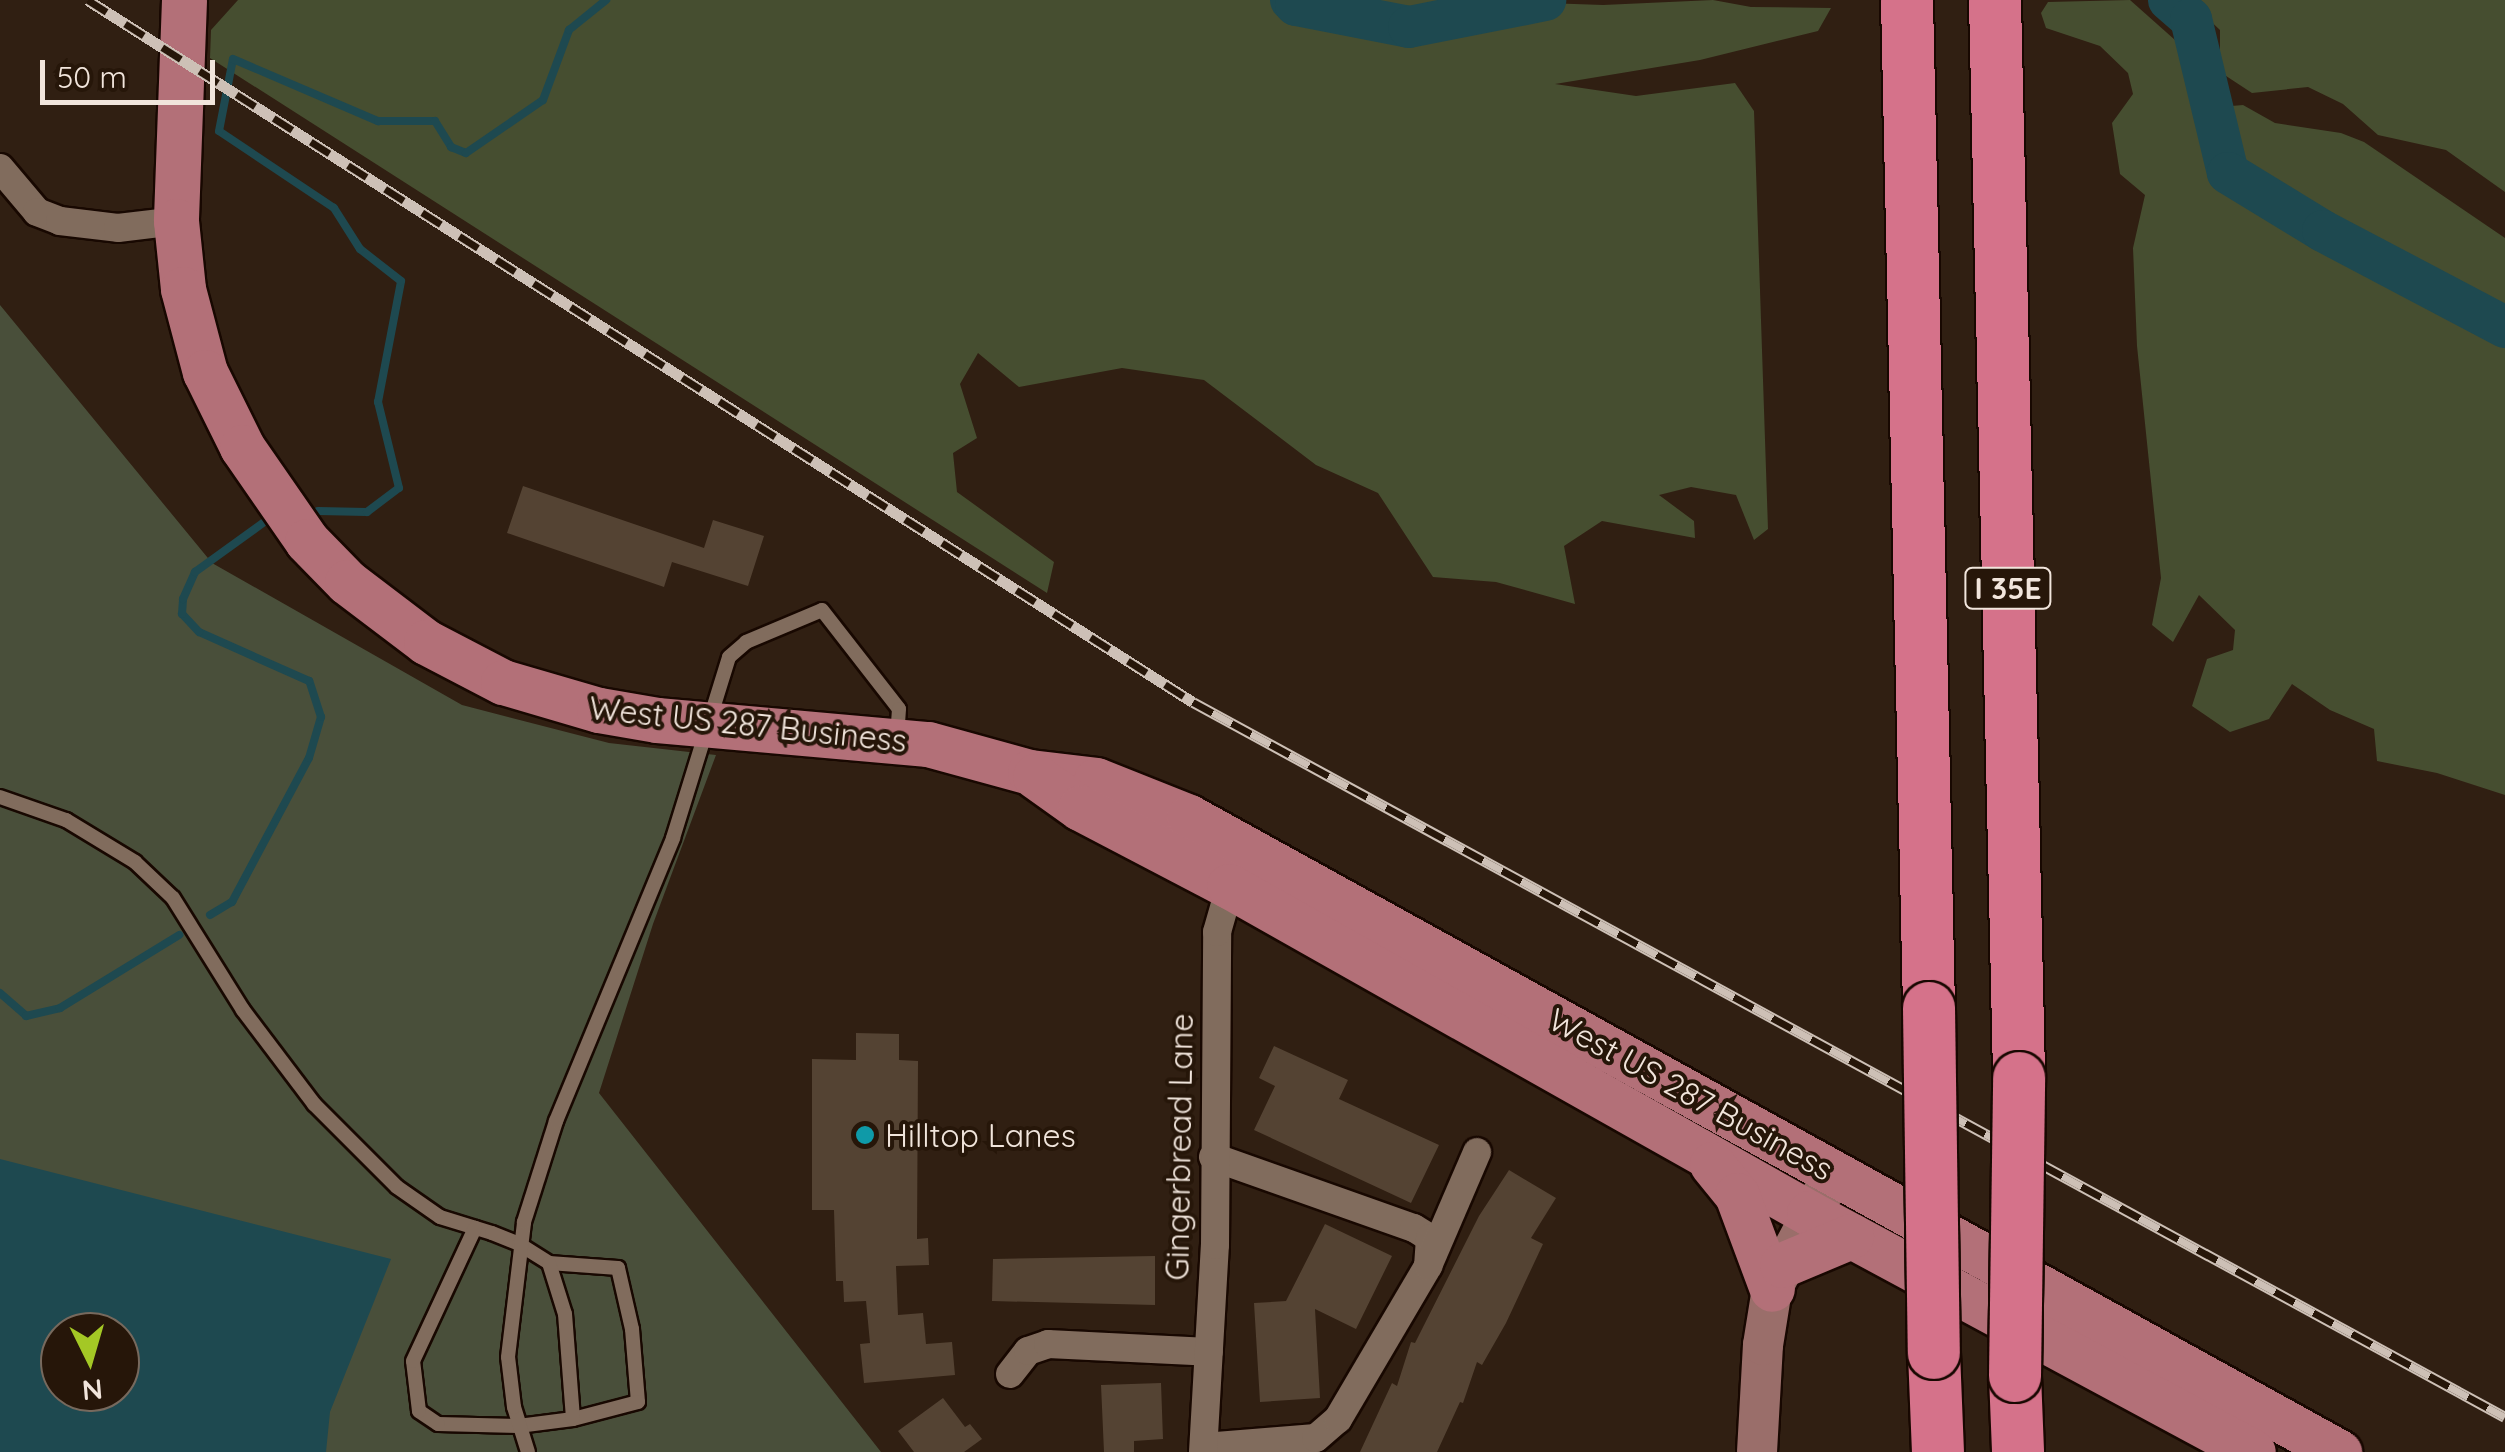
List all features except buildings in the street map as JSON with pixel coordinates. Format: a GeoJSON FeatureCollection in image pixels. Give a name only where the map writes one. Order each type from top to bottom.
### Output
{"type":"FeatureCollection","features":[{"type":"Feature","properties":{"kind":"highway","name":"I 35E"},"geometry":{"type":"LineString","coordinates":[[1906,0],[1938,1452]]}},
{"type":"Feature","properties":{"kind":"highway","name":"I 35E"},"geometry":{"type":"LineString","coordinates":[[1995,0],[2019,1078],[2018,1452]]}},
{"type":"Feature","properties":{"kind":"highway"},"geometry":{"type":"LineString","coordinates":[[1925,1452],[1935,1371]]}},
{"type":"Feature","properties":{"kind":"main road","name":"West US 287 Business"},"geometry":{"type":"LineString","coordinates":[[184,0],[176,220],[192,333],[221,411],[272,496],[347,582],[426,642],[504,682],[600,710],[710,725],[896,740],[1030,772],[1080,808],[1238,867],[1835,1173],[2339,1452]]}},
{"type":"Feature","properties":{"kind":"main road","name":"West US 287 Business"},"geometry":{"type":"LineString","coordinates":[[1238,867],[1809,1213],[2253,1452]]}},
{"type":"Feature","properties":{"kind":"main road"},"geometry":{"type":"LineString","coordinates":[[1693,1146],[1727,1178],[1777,1277]]}},
{"type":"Feature","properties":{"kind":"main road"},"geometry":{"type":"LineString","coordinates":[[1758,1452],[1763,1345],[1777,1277],[1809,1213],[1835,1173]]}},
{"type":"Feature","properties":{"kind":"main road"},"geometry":{"type":"LineString","coordinates":[[1777,1277],[1852,1236]]}},
{"type":"Feature","properties":{"kind":"main road"},"geometry":{"type":"LineString","coordinates":[[2195,1420],[2231,1452]]}},
{"type":"Feature","properties":{"kind":"street"},"geometry":{"type":"LineString","coordinates":[[0,168],[37,212],[60,221],[118,228],[176,220]]}},
{"type":"Feature","properties":{"kind":"street","name":"Gingerbread Lane"},"geometry":{"type":"LineString","coordinates":[[1203,1450],[1209,1352],[1217,932],[1238,867]]}},
{"type":"Feature","properties":{"kind":"street"},"geometry":{"type":"LineString","coordinates":[[1203,1450],[1316,1438],[1338,1419],[1428,1266],[1477,1152]]}},
{"type":"Feature","properties":{"kind":"street"},"geometry":{"type":"LineString","coordinates":[[1214,1157],[1414,1228],[1430,1238],[1428,1266]]}},
{"type":"Feature","properties":{"kind":"street"},"geometry":{"type":"LineString","coordinates":[[1010,1374],[1028,1352],[1048,1344],[1209,1352]]}},
{"type":"Feature","properties":{"kind":"lane"},"geometry":{"type":"LineString","coordinates":[[528,1452],[518,1426],[508,1356],[519,1244],[556,1121],[673,838],[729,656],[746,642],[822,610],[899,709],[896,740]]}},
{"type":"Feature","properties":{"kind":"lane"},"geometry":{"type":"LineString","coordinates":[[0,796],[66,820],[136,862],[174,898],[243,1010],[314,1104],[396,1187],[440,1217],[475,1228],[519,1244],[549,1262],[618,1268],[632,1330],[638,1402],[573,1419],[518,1426],[438,1424],[419,1410],[413,1362],[475,1228]]}},
{"type":"Feature","properties":{"kind":"lane"},"geometry":{"type":"LineString","coordinates":[[549,1262],[565,1314],[573,1419]]}},
{"type":"Feature","properties":{"kind":"green space"},"geometry":{"type":"Polygon","coordinates":[[[238,0],[1516,0],[1513,2],[1603,5],[1713,0],[1751,7],[1831,8],[1818,31],[1700,60],[1555,84],[1636,96],[1735,83],[1754,111],[1768,529],[1754,540],[1736,495],[1691,487],[1659,495],[1694,521],[1695,538],[1602,521],[1564,546],[1575,604],[1496,582],[1433,577],[1378,493],[1316,465],[1204,380],[1122,368],[1019,387],[978,353],[960,384],[977,438],[953,453],[957,492],[1054,562],[1047,593],[210,58],[211,30],[238,0]]]}},
{"type":"Feature","properties":{"kind":"green space"},"geometry":{"type":"Polygon","coordinates":[[[2130,0],[2184,48],[2199,75],[2197,109],[2243,105],[2275,123],[2341,133],[2364,142],[2505,238],[2505,795],[2437,773],[2377,761],[2374,729],[2330,710],[2292,684],[2269,719],[2230,732],[2192,706],[2207,659],[2233,650],[2235,630],[2199,595],[2173,642],[2152,625],[2161,578],[2137,346],[2133,248],[2145,195],[2120,174],[2112,123],[2133,94],[2128,73],[2100,46],[2046,28],[2041,13],[2048,2],[2130,0]]]}},
{"type":"Feature","properties":{"kind":"green space"},"geometry":{"type":"Polygon","coordinates":[[[2188,0],[2505,0],[2505,192],[2446,150],[2378,135],[2343,104],[2308,87],[2252,93],[2220,72],[2220,30],[2188,0]]]}},
{"type":"Feature","properties":{"kind":"green space"},"geometry":{"type":"Polygon","coordinates":[[[0,305],[212,563],[462,705],[609,743],[716,755],[653,924],[599,1093],[881,1452],[0,1452],[0,305]]]}},
{"type":"Feature","properties":{"kind":"water"},"geometry":{"type":"Polygon","coordinates":[[[0,1159],[391,1259],[330,1412],[326,1452],[0,1452],[0,1159]]]}},
{"type":"Feature","properties":{"kind":"waterway"},"geometry":{"type":"LineString","coordinates":[[318,511],[367,512],[399,488],[378,402],[401,281],[360,249],[334,208],[219,131],[233,59],[378,121],[435,121],[451,147],[466,153],[543,100],[569,30],[606,0]]}},
{"type":"Feature","properties":{"kind":"waterway"},"geometry":{"type":"LineString","coordinates":[[1291,0],[1296,5],[1409,27],[1545,0]]}},
{"type":"Feature","properties":{"kind":"waterway"},"geometry":{"type":"LineString","coordinates":[[2169,0],[2191,19],[2228,173],[2323,231],[2505,327]]}},
{"type":"Feature","properties":{"kind":"waterway"},"geometry":{"type":"LineString","coordinates":[[210,915],[232,902],[309,758],[321,717],[309,681],[199,632],[182,614],[183,599],[195,572],[263,523]]}},
{"type":"Feature","properties":{"kind":"waterway"},"geometry":{"type":"LineString","coordinates":[[0,993],[26,1016],[60,1008],[179,935]]}},
{"type":"Feature","properties":{"kind":"railway"},"geometry":{"type":"LineString","coordinates":[[88,0],[1193,702],[2505,1417]]}},
{"type":"Feature","properties":{"kind":"place","name":"Hilltop Lanes"},"geometry":{"type":"Point","coordinates":[865,1135]}}]}
